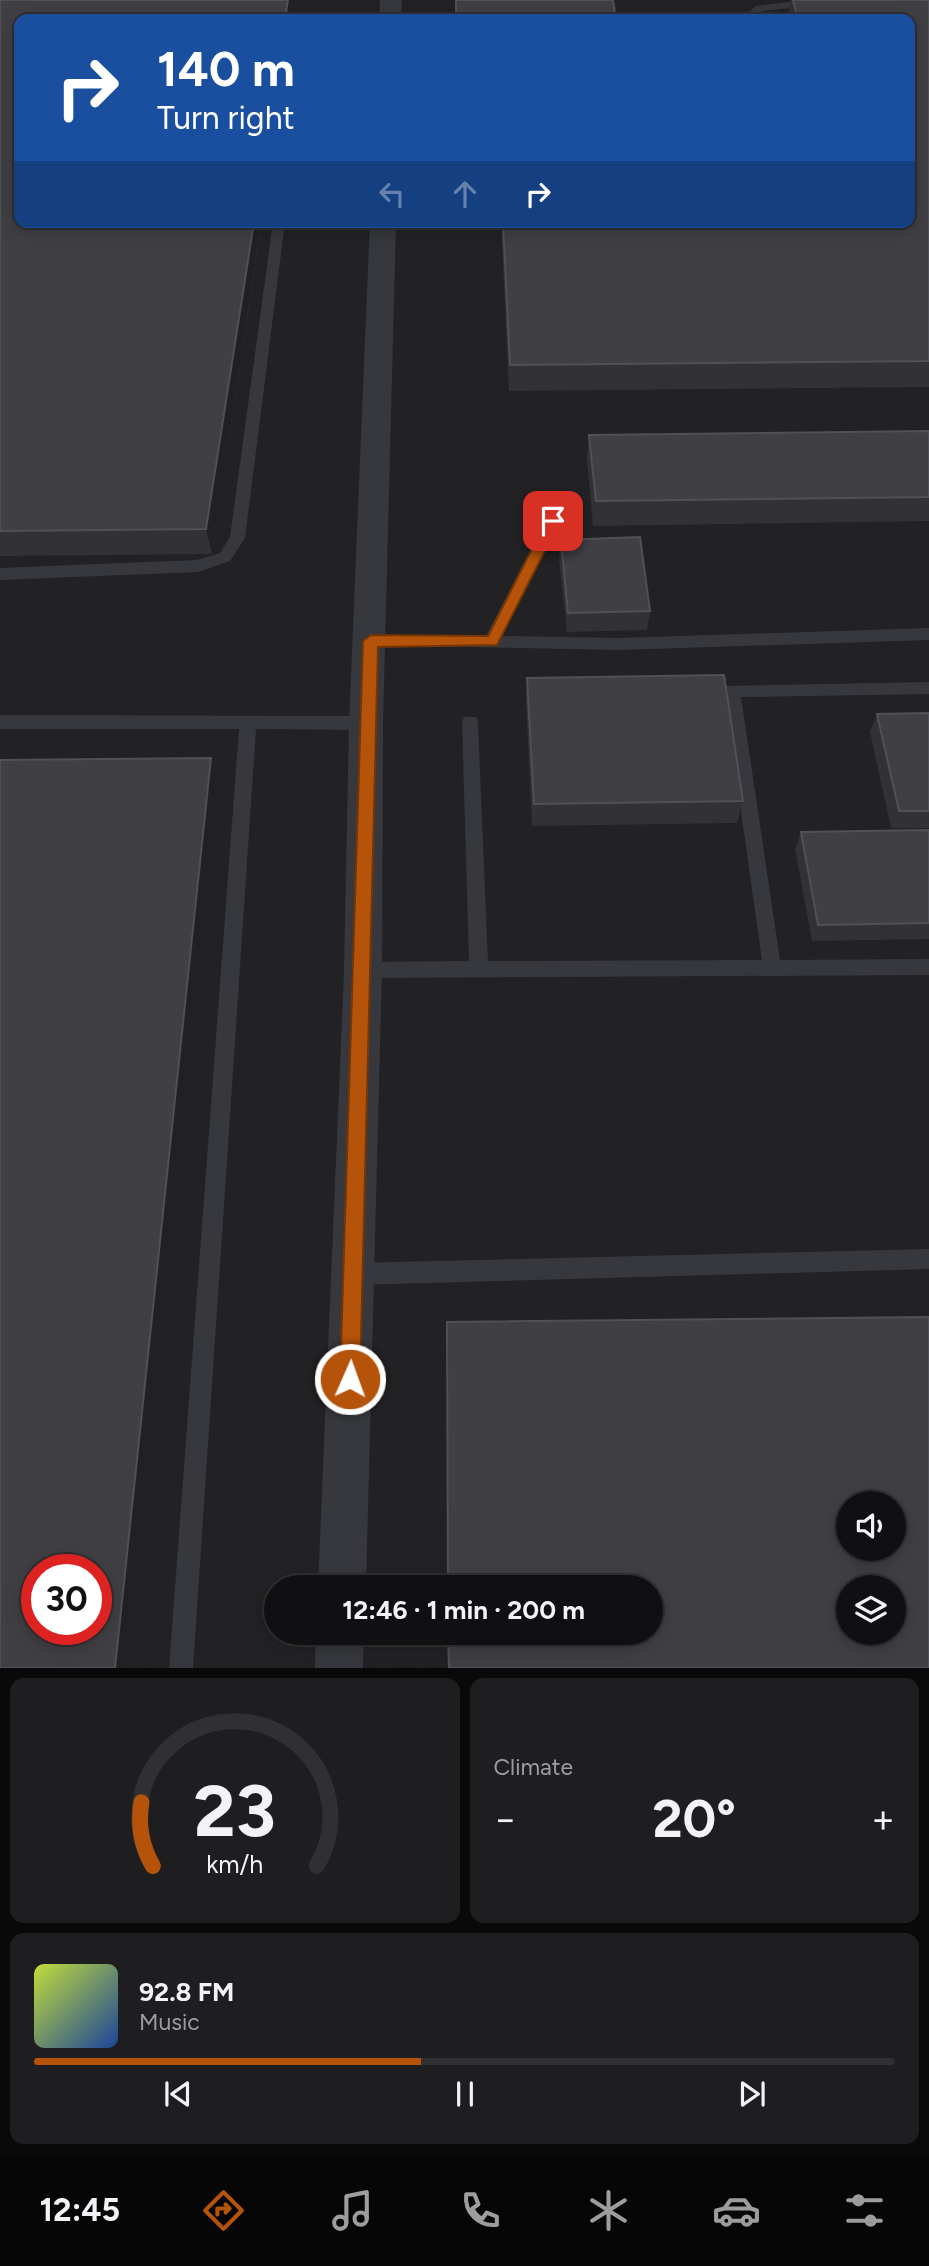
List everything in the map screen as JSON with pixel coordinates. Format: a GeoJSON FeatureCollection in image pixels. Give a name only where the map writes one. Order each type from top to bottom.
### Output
{"type":"FeatureCollection","features":[{"type":"Feature","properties":{"kind":"street"},"geometry":{"type":"LineString","coordinates":[[342,1575],[354,1274],[363,970],[366,723],[371,641],[383,228]]}},
{"type":"Feature","properties":{"kind":"street"},"geometry":{"type":"LineString","coordinates":[[339,1668],[340,1645]]}},
{"type":"Feature","properties":{"kind":"lane"},"geometry":{"type":"LineString","coordinates":[[752,14],[760,8],[837,0]]}},
{"type":"Feature","properties":{"kind":"lane"},"geometry":{"type":"LineString","coordinates":[[0,574],[198,566],[225,557],[237,538],[278,228]]}},
{"type":"Feature","properties":{"kind":"lane"},"geometry":{"type":"LineString","coordinates":[[492,641],[553,521]]}},
{"type":"Feature","properties":{"kind":"lane"},"geometry":{"type":"LineString","coordinates":[[371,641],[619,644],[929,634]]}},
{"type":"Feature","properties":{"kind":"lane"},"geometry":{"type":"LineString","coordinates":[[772,968],[732,691],[929,688]]}},
{"type":"Feature","properties":{"kind":"lane"},"geometry":{"type":"LineString","coordinates":[[0,722],[248,725],[366,723]]}},
{"type":"Feature","properties":{"kind":"lane"},"geometry":{"type":"LineString","coordinates":[[470,722],[480,970]]}},
{"type":"Feature","properties":{"kind":"lane"},"geometry":{"type":"LineString","coordinates":[[181,1668],[248,725]]}},
{"type":"Feature","properties":{"kind":"lane"},"geometry":{"type":"LineString","coordinates":[[363,970],[929,967]]}},
{"type":"Feature","properties":{"kind":"lane"},"geometry":{"type":"LineString","coordinates":[[354,1274],[929,1259]]}},
{"type":"Feature","properties":{"kind":"shaded area"},"geometry":{"type":"Polygon","coordinates":[[[0,0],[929,0],[929,1667],[0,1668],[0,0]]]}},
{"type":"Feature","properties":{"kind":"building"},"geometry":{"type":"Polygon","coordinates":[[[0,0],[288,0],[286,14],[14,14],[14,228],[253,228],[206,529],[0,531],[0,0]]]}},
{"type":"Feature","properties":{"kind":"building"},"geometry":{"type":"Polygon","coordinates":[[[456,0],[613,0],[615,14],[456,14],[456,0]]]}},
{"type":"Feature","properties":{"kind":"building"},"geometry":{"type":"Polygon","coordinates":[[[793,0],[929,0],[929,361],[510,365],[503,228],[915,228],[915,14],[797,14],[793,0]]]}},
{"type":"Feature","properties":{"kind":"building"},"geometry":{"type":"Polygon","coordinates":[[[929,431],[929,497],[596,501],[589,435],[929,431]]]}},
{"type":"Feature","properties":{"kind":"building"},"geometry":{"type":"Polygon","coordinates":[[[640,537],[650,611],[568,613],[561,540],[640,537]]]}},
{"type":"Feature","properties":{"kind":"building"},"geometry":{"type":"Polygon","coordinates":[[[724,675],[743,801],[534,804],[527,678],[724,675]]]}},
{"type":"Feature","properties":{"kind":"building"},"geometry":{"type":"Polygon","coordinates":[[[929,713],[929,811],[899,811],[877,714],[929,713]]]}},
{"type":"Feature","properties":{"kind":"building"},"geometry":{"type":"Polygon","coordinates":[[[211,758],[115,1668],[0,1668],[0,760],[211,758]]]}},
{"type":"Feature","properties":{"kind":"building"},"geometry":{"type":"Polygon","coordinates":[[[929,830],[929,923],[818,925],[801,832],[929,830]]]}},
{"type":"Feature","properties":{"kind":"building"},"geometry":{"type":"Polygon","coordinates":[[[929,1317],[929,1668],[449,1668],[448,1645],[663,1645],[663,1575],[448,1575],[447,1322],[929,1317]]]}},
{"type":"Feature","properties":{"kind":"route"},"geometry":{"type":"LineString","coordinates":[[350,1379],[363,970],[366,723],[371,641],[492,641],[553,521]]}}]}
